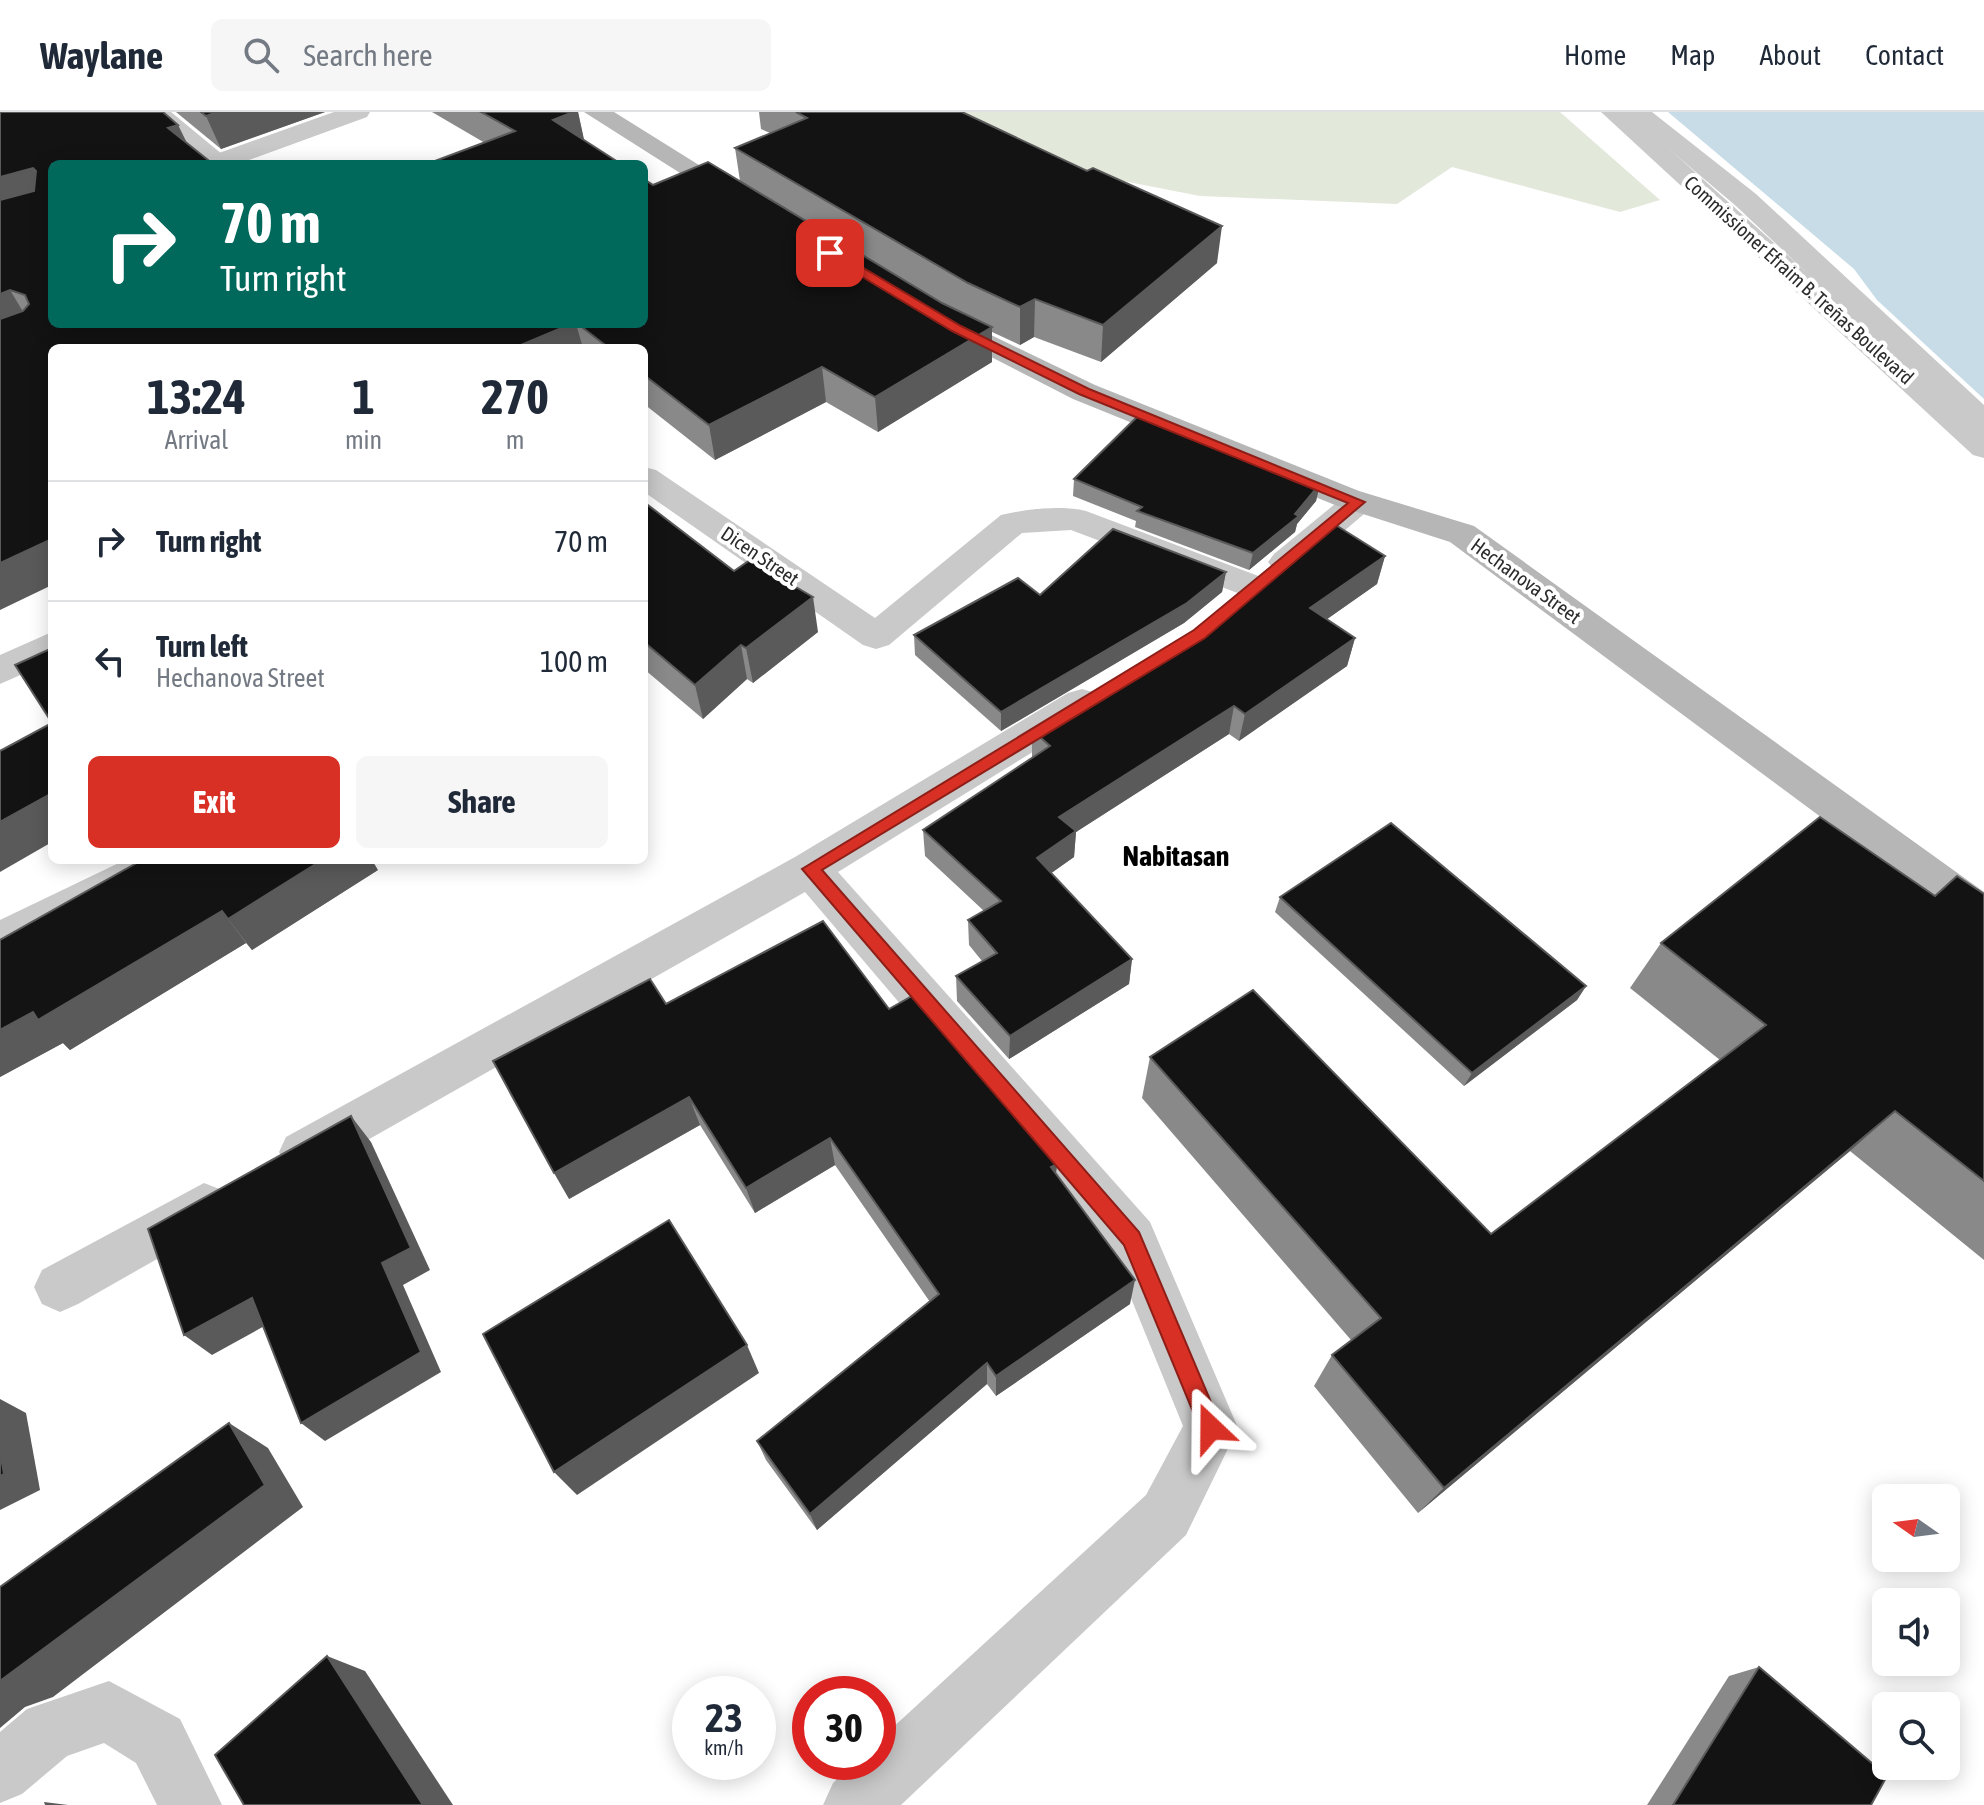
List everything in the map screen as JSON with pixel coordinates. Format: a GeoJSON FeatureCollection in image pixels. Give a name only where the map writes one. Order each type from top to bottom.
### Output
{"type":"FeatureCollection","features":[{"type":"Feature","properties":{"kind":"main road"},"geometry":{"type":"LineString","coordinates":[[596,112],[772,218]]}},
{"type":"Feature","properties":{"kind":"main road","name":"Hechanova Street"},"geometry":{"type":"LineString","coordinates":[[917,305],[956,329],[1084,392],[1358,502],[1462,534],[1984,915]]}},
{"type":"Feature","properties":{"kind":"street"},"geometry":{"type":"LineString","coordinates":[[156,112],[214,160]]}},
{"type":"Feature","properties":{"kind":"street"},"geometry":{"type":"LineString","coordinates":[[226,160],[358,112]]}},
{"type":"Feature","properties":{"kind":"street","name":"Commissioner Efraim B. Treñas Boulevard"},"geometry":{"type":"LineString","coordinates":[[1613,112],[1984,448]]}},
{"type":"Feature","properties":{"kind":"street"},"geometry":{"type":"LineString","coordinates":[[1637,112],[1746,200],[1984,422]]}},
{"type":"Feature","properties":{"kind":"street","name":"Dicen Street"},"geometry":{"type":"LineString","coordinates":[[648,480],[876,636],[1013,523],[1074,519],[1256,588]]}},
{"type":"Feature","properties":{"kind":"street"},"geometry":{"type":"LineString","coordinates":[[1222,616],[1358,502]]}},
{"type":"Feature","properties":{"kind":"street"},"geometry":{"type":"LineString","coordinates":[[0,671],[48,647]]}},
{"type":"Feature","properties":{"kind":"street"},"geometry":{"type":"LineString","coordinates":[[60,1287],[810,869],[1119,682]]}},
{"type":"Feature","properties":{"kind":"street"},"geometry":{"type":"LineString","coordinates":[[810,869],[1132,1239],[1211,1428],[1166,1515],[855,1805]]}},
{"type":"Feature","properties":{"kind":"street"},"geometry":{"type":"LineString","coordinates":[[0,1772],[49,1731],[109,1711],[158,1741],[190,1805]]}},
{"type":"Feature","properties":{"kind":"lane"},"geometry":{"type":"LineString","coordinates":[[0,933],[143,864]]}},
{"type":"Feature","properties":{"kind":"shaded area"},"geometry":{"type":"Polygon","coordinates":[[[938,112],[1560,112],[1660,200],[1620,212],[1452,167],[1397,204],[1200,196],[1077,172],[938,112]]]}},
{"type":"Feature","properties":{"kind":"water"},"geometry":{"type":"Polygon","coordinates":[[[1668,112],[1984,112],[1984,399],[1877,300],[1854,269],[1668,112]]]}},
{"type":"Feature","properties":{"kind":"building"},"geometry":{"type":"Polygon","coordinates":[[[0,112],[163,112],[178,125],[168,128],[208,160],[48,160],[48,328],[562,328],[524,344],[48,344],[48,541],[0,563],[0,319],[23,311],[29,304],[25,295],[10,290],[0,294],[0,200],[34,191],[36,171],[33,168],[0,177],[0,112]]]}},
{"type":"Feature","properties":{"kind":"building"},"geometry":{"type":"Polygon","coordinates":[[[481,112],[573,112],[553,120],[615,160],[438,160],[515,131],[481,112]]]}},
{"type":"Feature","properties":{"kind":"building"},"geometry":{"type":"Polygon","coordinates":[[[796,112],[962,112],[1087,171],[1093,168],[1222,226],[1103,325],[1035,299],[1020,307],[968,283],[735,148],[807,118],[796,112]]]}},
{"type":"Feature","properties":{"kind":"building"},"geometry":{"type":"Polygon","coordinates":[[[708,162],[942,303],[992,327],[875,397],[822,367],[709,425],[648,378],[648,344],[604,344],[583,328],[648,328],[648,182],[653,185],[708,162]]]}},
{"type":"Feature","properties":{"kind":"building"},"geometry":{"type":"Polygon","coordinates":[[[1140,414],[1320,484],[1295,514],[1299,516],[1253,553],[1137,511],[1142,507],[1074,479],[1140,414]]]}},
{"type":"Feature","properties":{"kind":"building"},"geometry":{"type":"Polygon","coordinates":[[[648,505],[734,571],[750,560],[813,597],[746,648],[741,645],[695,685],[648,645],[648,505]]]}},
{"type":"Feature","properties":{"kind":"building"},"geometry":{"type":"Polygon","coordinates":[[[1331,522],[1385,556],[1310,608],[1355,638],[1245,714],[1234,706],[1059,817],[1076,831],[1037,858],[1132,959],[1010,1036],[956,976],[997,953],[968,920],[1001,901],[923,830],[1050,746],[1032,730],[1218,618],[1331,522]]]}},
{"type":"Feature","properties":{"kind":"building"},"geometry":{"type":"Polygon","coordinates":[[[1113,529],[1226,572],[1187,603],[1001,712],[914,635],[1018,578],[1040,595],[1113,529]]]}},
{"type":"Feature","properties":{"kind":"building"},"geometry":{"type":"Polygon","coordinates":[[[48,650],[48,717],[15,665],[48,650]]]}},
{"type":"Feature","properties":{"kind":"building"},"geometry":{"type":"Polygon","coordinates":[[[48,725],[48,795],[0,822],[0,751],[48,725]]]}},
{"type":"Feature","properties":{"kind":"building"},"geometry":{"type":"Polygon","coordinates":[[[1820,817],[1935,896],[1957,876],[1984,894],[1984,1181],[1895,1111],[1444,1488],[1332,1355],[1381,1318],[1150,1057],[1253,990],[1491,1234],[1766,1025],[1661,943],[1820,817]]]}},
{"type":"Feature","properties":{"kind":"building"},"geometry":{"type":"Polygon","coordinates":[[[1391,823],[1586,986],[1472,1073],[1280,897],[1391,823]]]}},
{"type":"Feature","properties":{"kind":"building"},"geometry":{"type":"Polygon","coordinates":[[[135,864],[316,864],[228,919],[222,911],[38,1020],[33,1012],[0,1030],[0,940],[135,864]]]}},
{"type":"Feature","properties":{"kind":"building"},"geometry":{"type":"Polygon","coordinates":[[[823,921],[889,1009],[912,996],[1057,1164],[1051,1167],[1135,1280],[996,1376],[987,1363],[810,1514],[757,1441],[939,1294],[830,1138],[746,1188],[689,1097],[554,1173],[493,1061],[650,979],[666,1004],[823,921]]]}},
{"type":"Feature","properties":{"kind":"building"},"geometry":{"type":"Polygon","coordinates":[[[351,1116],[411,1248],[382,1263],[421,1352],[301,1423],[252,1298],[184,1335],[148,1229],[351,1116]]]}},
{"type":"Feature","properties":{"kind":"building"},"geometry":{"type":"Polygon","coordinates":[[[669,1220],[747,1345],[554,1472],[483,1334],[669,1220]]]}},
{"type":"Feature","properties":{"kind":"building"},"geometry":{"type":"Polygon","coordinates":[[[229,1423],[265,1485],[0,1681],[0,1587],[229,1423]]]}},
{"type":"Feature","properties":{"kind":"building"},"geometry":{"type":"Polygon","coordinates":[[[0,1452],[4,1474],[0,1476],[0,1452]]]}},
{"type":"Feature","properties":{"kind":"building"},"geometry":{"type":"Polygon","coordinates":[[[327,1656],[423,1805],[244,1805],[215,1755],[327,1656]]]}},
{"type":"Feature","properties":{"kind":"building"},"geometry":{"type":"Polygon","coordinates":[[[1759,1667],[1872,1763],[1872,1780],[1885,1780],[1871,1805],[1673,1805],[1759,1667]]]}},
{"type":"Feature","properties":{"kind":"district","name":"Nabitasan"},"geometry":{"type":"Point","coordinates":[1176,856]}},
{"type":"Feature","properties":{"kind":"route"},"geometry":{"type":"LineString","coordinates":[[830,253],[956,329],[1084,392],[1358,502],[1199,634],[810,869],[1132,1239],[1211,1428]]}}]}
